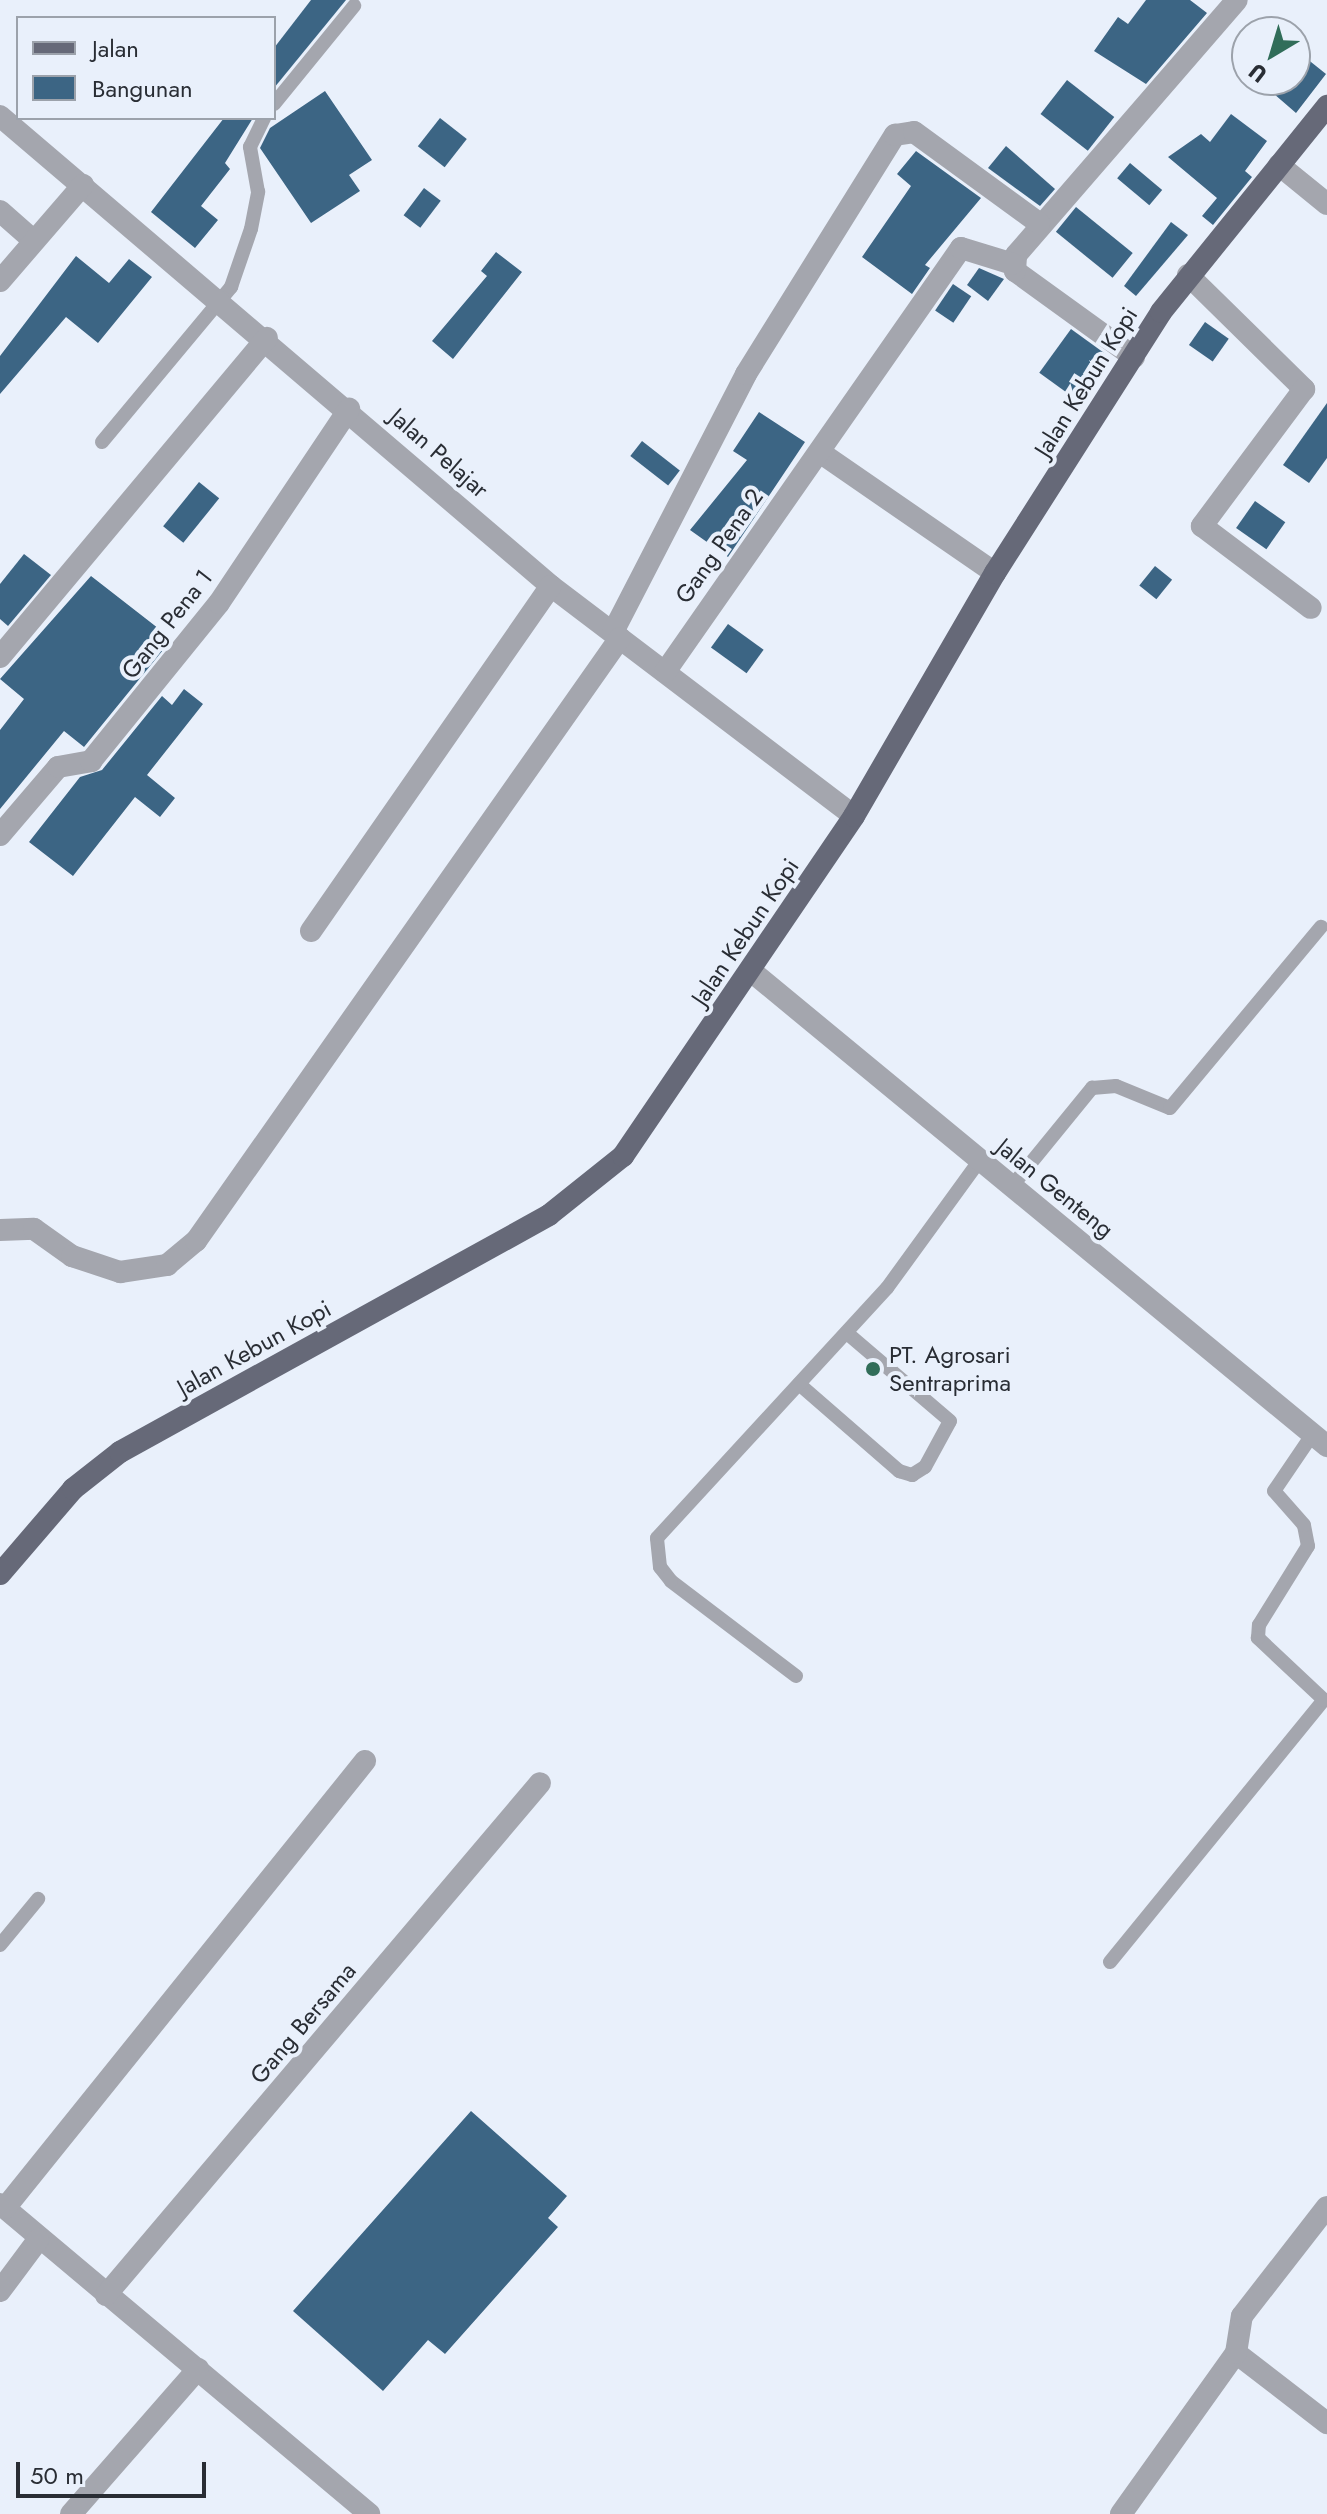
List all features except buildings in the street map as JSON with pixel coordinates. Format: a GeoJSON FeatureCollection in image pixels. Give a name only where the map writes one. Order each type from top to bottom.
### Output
{"type":"FeatureCollection","features":[{"type":"Feature","properties":{"kind":"main road","name":"Jalan Kebun Kopi"},"geometry":{"type":"LineString","coordinates":[[0,1574],[73,1489],[120,1452],[589,1190],[623,1156],[854,816],[995,573],[1188,275],[1327,106]]}},
{"type":"Feature","properties":{"kind":"street"},"geometry":{"type":"LineString","coordinates":[[1134,357],[1013,264],[1039,223],[1132,127],[1237,0]]}},
{"type":"Feature","properties":{"kind":"street","name":"Jalan Pelajar"},"geometry":{"type":"LineString","coordinates":[[0,116],[267,338],[551,586],[854,816]]}},
{"type":"Feature","properties":{"kind":"street"},"geometry":{"type":"LineString","coordinates":[[0,1230],[34,1229],[72,1256],[120,1272],[167,1265],[196,1241],[616,635],[746,374],[895,135],[914,132],[1039,223]]}},
{"type":"Feature","properties":{"kind":"street"},"geometry":{"type":"LineString","coordinates":[[1279,165],[1327,204]]}},
{"type":"Feature","properties":{"kind":"street"},"geometry":{"type":"LineString","coordinates":[[0,281],[83,185]]}},
{"type":"Feature","properties":{"kind":"street"},"geometry":{"type":"LineString","coordinates":[[0,211],[34,241]]}},
{"type":"Feature","properties":{"kind":"street","name":"Gang Pena 2"},"geometry":{"type":"LineString","coordinates":[[665,672],[766,520],[821,453],[961,248],[1013,264]]}},
{"type":"Feature","properties":{"kind":"street"},"geometry":{"type":"LineString","coordinates":[[1188,275],[1304,389],[1202,526],[1311,608]]}},
{"type":"Feature","properties":{"kind":"street"},"geometry":{"type":"LineString","coordinates":[[2,650],[267,338]]}},
{"type":"Feature","properties":{"kind":"street","name":"Gang Pena 1"},"geometry":{"type":"LineString","coordinates":[[0,835],[58,767],[91,761],[219,603],[349,409]]}},
{"type":"Feature","properties":{"kind":"street"},"geometry":{"type":"LineString","coordinates":[[821,453],[995,573]]}},
{"type":"Feature","properties":{"kind":"street"},"geometry":{"type":"LineString","coordinates":[[311,931],[551,586]]}},
{"type":"Feature","properties":{"kind":"street","name":"Jalan Genteng"},"geometry":{"type":"LineString","coordinates":[[751,971],[1320,1440]]}},
{"type":"Feature","properties":{"kind":"street"},"geometry":{"type":"LineString","coordinates":[[365,1761],[2,2206],[38,2240],[198,2369],[369,2514]]}},
{"type":"Feature","properties":{"kind":"street","name":"Gang Bersama"},"geometry":{"type":"LineString","coordinates":[[106,2295],[540,1783]]}},
{"type":"Feature","properties":{"kind":"street"},"geometry":{"type":"LineString","coordinates":[[1121,2514],[1236,2353],[1242,2316],[1327,2207]]}},
{"type":"Feature","properties":{"kind":"street"},"geometry":{"type":"LineString","coordinates":[[0,2291],[38,2240]]}},
{"type":"Feature","properties":{"kind":"street"},"geometry":{"type":"LineString","coordinates":[[1236,2353],[1327,2423]]}},
{"type":"Feature","properties":{"kind":"street"},"geometry":{"type":"LineString","coordinates":[[71,2514],[198,2369]]}},
{"type":"Feature","properties":{"kind":"lane"},"geometry":{"type":"LineString","coordinates":[[276,102],[354,6]]}},
{"type":"Feature","properties":{"kind":"lane"},"geometry":{"type":"LineString","coordinates":[[102,442],[223,301],[251,229],[258,192],[250,147],[263,120]]}},
{"type":"Feature","properties":{"kind":"lane"},"geometry":{"type":"LineString","coordinates":[[1012,1186],[1092,1088],[1116,1086],[1170,1108],[1321,927]]}},
{"type":"Feature","properties":{"kind":"lane"},"geometry":{"type":"LineString","coordinates":[[796,1676],[671,1581],[655,1551],[657,1538],[726,1458],[847,1333],[980,1160]]}},
{"type":"Feature","properties":{"kind":"lane"},"geometry":{"type":"LineString","coordinates":[[799,1384],[899,1471],[912,1475],[925,1467],[950,1421],[847,1333]]}},
{"type":"Feature","properties":{"kind":"lane"},"geometry":{"type":"LineString","coordinates":[[1110,1962],[1325,1702],[1258,1638],[1259,1625],[1308,1546],[1304,1525],[1274,1491],[1320,1440]]}},
{"type":"Feature","properties":{"kind":"lane"},"geometry":{"type":"LineString","coordinates":[[0,1945],[38,1899]]}},
{"type":"Feature","properties":{"kind":"place","name":"PT. Agrosari Sentraprima"},"geometry":{"type":"Point","coordinates":[873,1369]}}]}
